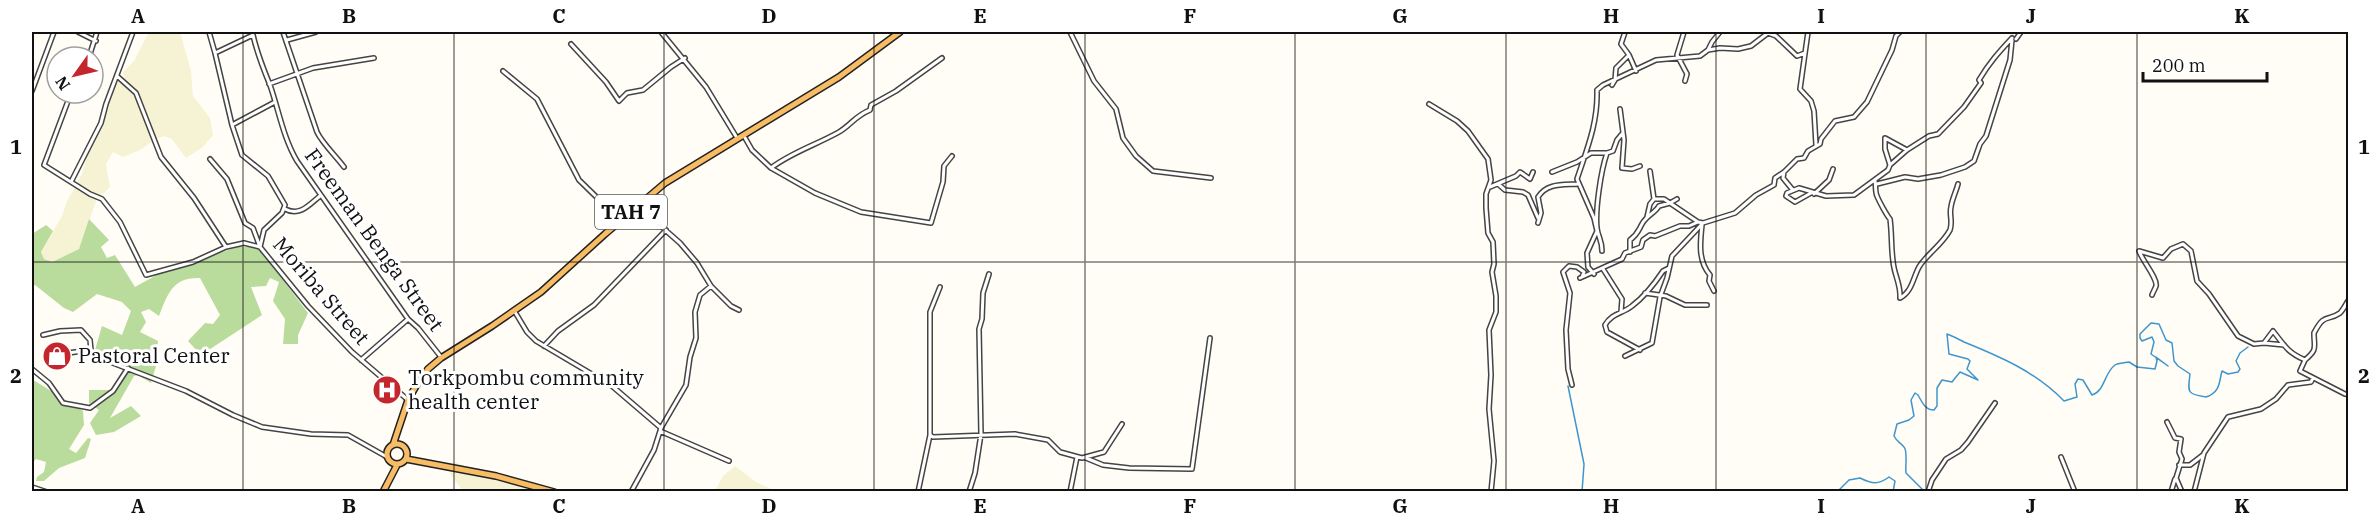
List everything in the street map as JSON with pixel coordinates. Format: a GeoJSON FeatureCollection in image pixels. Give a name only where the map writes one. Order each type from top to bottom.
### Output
{"type":"FeatureCollection","features":[{"type":"Feature","properties":{"kind":"highway","name":"TAH 7"},"geometry":{"type":"LineString","coordinates":[[393,445],[408,400],[422,377],[441,357],[514,312],[552,283],[620,220],[665,183],[839,77],[900,32]]}},
{"type":"Feature","properties":{"kind":"highway","name":"TAH 7"},"geometry":{"type":"LineString","coordinates":[[400,429],[401,445]]}},
{"type":"Feature","properties":{"kind":"highway"},"geometry":{"type":"LineString","coordinates":[[390,475],[389,448],[393,445],[401,445],[407,456],[554,492]]}},
{"type":"Feature","properties":{"kind":"highway"},"geometry":{"type":"LineString","coordinates":[[383,492],[390,475],[407,456]]}},
{"type":"Feature","properties":{"kind":"highway"},"geometry":{"type":"LineString","coordinates":[[388,459],[397,465]]}},
{"type":"Feature","properties":{"kind":"street"},"geometry":{"type":"LineString","coordinates":[[32,91],[54,32]]}},
{"type":"Feature","properties":{"kind":"street"},"geometry":{"type":"LineString","coordinates":[[78,32],[96,41]]}},
{"type":"Feature","properties":{"kind":"street"},"geometry":{"type":"LineString","coordinates":[[94,45],[97,32]]}},
{"type":"Feature","properties":{"kind":"street"},"geometry":{"type":"LineString","coordinates":[[72,180],[101,123],[133,32]]}},
{"type":"Feature","properties":{"kind":"street"},"geometry":{"type":"LineString","coordinates":[[208,32],[232,125],[242,154],[268,176],[285,209],[291,212],[303,210],[321,196]]}},
{"type":"Feature","properties":{"kind":"street"},"geometry":{"type":"LineString","coordinates":[[284,32],[317,132],[344,167]]}},
{"type":"Feature","properties":{"kind":"street"},"geometry":{"type":"LineString","coordinates":[[287,40],[316,32]]}},
{"type":"Feature","properties":{"kind":"street"},"geometry":{"type":"LineString","coordinates":[[661,32],[706,87],[738,140]]}},
{"type":"Feature","properties":{"kind":"street"},"geometry":{"type":"LineString","coordinates":[[1070,32],[1091,76],[1116,109],[1123,138],[1136,156],[1154,171],[1211,178]]}},
{"type":"Feature","properties":{"kind":"street"},"geometry":{"type":"LineString","coordinates":[[1625,32],[1621,44],[1636,71]]}},
{"type":"Feature","properties":{"kind":"street"},"geometry":{"type":"LineString","coordinates":[[1684,32],[1677,55],[1687,74],[1685,81]]}},
{"type":"Feature","properties":{"kind":"street"},"geometry":{"type":"LineString","coordinates":[[1602,251],[1602,240],[1578,184],[1579,172],[1587,156],[1587,142],[1595,124],[1598,90],[1656,60],[1700,56],[1708,50],[1720,32]]}},
{"type":"Feature","properties":{"kind":"street"},"geometry":{"type":"LineString","coordinates":[[1808,32],[1800,90],[1811,101],[1814,111],[1816,145]]}},
{"type":"Feature","properties":{"kind":"street"},"geometry":{"type":"LineString","coordinates":[[1588,267],[1581,278],[1594,274],[1622,259],[1624,253],[1641,246],[1643,240],[1650,235],[1655,236],[1680,226],[1689,226],[1735,213],[1756,195],[1774,185],[1775,178],[1797,159],[1804,158],[1808,151],[1820,144],[1821,139],[1835,121],[1854,117],[1867,102],[1892,50],[1896,36],[1900,32]]}},
{"type":"Feature","properties":{"kind":"street"},"geometry":{"type":"LineString","coordinates":[[2016,39],[2021,32]]}},
{"type":"Feature","properties":{"kind":"street"},"geometry":{"type":"LineString","coordinates":[[1708,50],[1751,46],[1767,33],[1776,36],[1797,56],[1805,53]]}},
{"type":"Feature","properties":{"kind":"street","name":"Freeman Benga Street"},"geometry":{"type":"LineString","coordinates":[[215,53],[253,35],[260,64],[291,150],[408,319],[441,357]]}},
{"type":"Feature","properties":{"kind":"street"},"geometry":{"type":"LineString","coordinates":[[1833,169],[1829,180],[1812,193],[1795,202],[1786,196],[1792,189],[1799,188],[1812,193],[1826,196],[1854,195],[1875,183],[1906,150],[1929,136],[1938,134],[1945,127],[1971,98],[1990,63],[2003,45],[2012,38],[2008,67],[1986,136],[1980,144],[1974,161],[1965,167],[1941,175],[1918,179],[1905,177],[1875,183]]}},
{"type":"Feature","properties":{"kind":"street"},"geometry":{"type":"LineString","coordinates":[[572,44],[606,82],[619,101],[627,93],[643,90],[684,58]]}},
{"type":"Feature","properties":{"kind":"street"},"geometry":{"type":"LineString","coordinates":[[1612,86],[1616,68],[1629,55]]}},
{"type":"Feature","properties":{"kind":"street"},"geometry":{"type":"LineString","coordinates":[[269,84],[313,68],[374,58]]}},
{"type":"Feature","properties":{"kind":"street"},"geometry":{"type":"LineString","coordinates":[[771,168],[786,156],[840,132],[857,115],[870,110],[872,105],[942,58]]}},
{"type":"Feature","properties":{"kind":"street"},"geometry":{"type":"LineString","coordinates":[[503,71],[537,99],[579,180],[620,220]]}},
{"type":"Feature","properties":{"kind":"street"},"geometry":{"type":"LineString","coordinates":[[117,76],[136,93],[161,158],[194,198],[226,247]]}},
{"type":"Feature","properties":{"kind":"street"},"geometry":{"type":"LineString","coordinates":[[232,125],[274,102]]}},
{"type":"Feature","properties":{"kind":"street"},"geometry":{"type":"LineString","coordinates":[[1429,104],[1457,121],[1468,131],[1488,159],[1491,180],[1486,194],[1486,208],[1488,233],[1494,242],[1492,272],[1496,296],[1496,312],[1489,330],[1491,375],[1489,409],[1493,433],[1494,468],[1491,492]]}},
{"type":"Feature","properties":{"kind":"street"},"geometry":{"type":"LineString","coordinates":[[66,105],[44,165],[102,199],[120,222],[146,275],[193,262],[226,247],[244,243],[260,247],[264,230],[285,209]]}},
{"type":"Feature","properties":{"kind":"street"},"geometry":{"type":"LineString","coordinates":[[1620,109],[1624,140],[1622,168],[1632,169],[1640,166]]}},
{"type":"Feature","properties":{"kind":"street"},"geometry":{"type":"LineString","coordinates":[[1552,172],[1590,153],[1613,151],[1622,134]]}},
{"type":"Feature","properties":{"kind":"street"},"geometry":{"type":"LineString","coordinates":[[744,136],[752,150],[771,168],[815,193],[861,212],[931,223],[943,182],[944,166],[952,156]]}},
{"type":"Feature","properties":{"kind":"street"},"geometry":{"type":"LineString","coordinates":[[1890,165],[1885,149],[1885,138],[1906,150]]}},
{"type":"Feature","properties":{"kind":"street"},"geometry":{"type":"LineString","coordinates":[[1594,274],[1588,267],[1587,253],[1597,231],[1597,207],[1607,153]]}},
{"type":"Feature","properties":{"kind":"street","name":"Moriba Street"},"geometry":{"type":"LineString","coordinates":[[210,159],[226,179],[245,223],[254,228],[260,247],[321,321],[361,360],[408,400]]}},
{"type":"Feature","properties":{"kind":"street"},"geometry":{"type":"LineString","coordinates":[[1647,217],[1650,204],[1654,199],[1650,171]]}},
{"type":"Feature","properties":{"kind":"street"},"geometry":{"type":"LineString","coordinates":[[1490,187],[1520,172],[1530,179],[1533,172]]}},
{"type":"Feature","properties":{"kind":"street"},"geometry":{"type":"LineString","coordinates":[[1784,172],[1784,178],[1792,189]]}},
{"type":"Feature","properties":{"kind":"street"},"geometry":{"type":"LineString","coordinates":[[1875,183],[1876,195],[1886,216],[1890,219],[1892,234],[1890,244],[1893,251],[1895,277],[1901,285],[1900,300],[1911,288],[1921,265],[1938,248],[1951,228],[1950,209],[1958,184]]}},
{"type":"Feature","properties":{"kind":"street"},"geometry":{"type":"LineString","coordinates":[[1498,184],[1505,190],[1523,192],[1528,195],[1538,222],[1540,213],[1538,197],[1541,192],[1552,185],[1578,184]]}},
{"type":"Feature","properties":{"kind":"street"},"geometry":{"type":"LineString","coordinates":[[1654,199],[1664,199],[1701,223]]}},
{"type":"Feature","properties":{"kind":"street"},"geometry":{"type":"LineString","coordinates":[[1630,252],[1630,240],[1639,233],[1641,224],[1647,217],[1656,212],[1659,206],[1670,204],[1677,199]]}},
{"type":"Feature","properties":{"kind":"street"},"geometry":{"type":"LineString","coordinates":[[638,206],[666,230],[693,258],[711,286],[731,306],[739,310]]}},
{"type":"Feature","properties":{"kind":"street"},"geometry":{"type":"LineString","coordinates":[[1670,268],[1663,271],[1629,308],[1612,315],[1605,329],[1641,350],[1652,343],[1660,297],[1670,268],[1672,255],[1701,223]]}},
{"type":"Feature","properties":{"kind":"street"},"geometry":{"type":"LineString","coordinates":[[1701,223],[1700,252],[1703,267],[1710,275],[1709,281],[1714,291]]}},
{"type":"Feature","properties":{"kind":"street"},"geometry":{"type":"LineString","coordinates":[[544,346],[558,331],[594,305],[666,230]]}},
{"type":"Feature","properties":{"kind":"street"},"geometry":{"type":"LineString","coordinates":[[2152,295],[2157,285],[2139,251],[2163,258],[2171,249],[2183,244],[2191,251],[2197,281],[2209,294],[2238,336],[2254,344],[2284,345]]}},
{"type":"Feature","properties":{"kind":"street"},"geometry":{"type":"LineString","coordinates":[[1572,385],[1568,369],[1566,330],[1570,293],[1563,272],[1569,266],[1577,267],[1584,272]]}},
{"type":"Feature","properties":{"kind":"street"},"geometry":{"type":"LineString","coordinates":[[1602,268],[1623,299],[1621,312]]}},
{"type":"Feature","properties":{"kind":"street"},"geometry":{"type":"LineString","coordinates":[[969,492],[975,473],[981,434],[979,329],[982,319],[983,293],[989,274]]}},
{"type":"Feature","properties":{"kind":"street"},"geometry":{"type":"LineString","coordinates":[[631,492],[654,450],[660,430],[686,385],[690,357],[696,338],[695,312],[700,295],[711,286]]}},
{"type":"Feature","properties":{"kind":"street"},"geometry":{"type":"LineString","coordinates":[[918,492],[930,435],[930,312],[940,287]]}},
{"type":"Feature","properties":{"kind":"street"},"geometry":{"type":"LineString","coordinates":[[1645,293],[1677,300],[1685,305],[1707,305]]}},
{"type":"Feature","properties":{"kind":"street"},"geometry":{"type":"LineString","coordinates":[[2345,394],[2300,371],[2305,360],[2313,354],[2317,344],[2314,333],[2319,324],[2326,317],[2341,312],[2349,301]]}},
{"type":"Feature","properties":{"kind":"street"},"geometry":{"type":"LineString","coordinates":[[514,312],[526,332],[544,346],[612,386],[660,430],[729,461]]}},
{"type":"Feature","properties":{"kind":"street"},"geometry":{"type":"LineString","coordinates":[[361,360],[408,319]]}},
{"type":"Feature","properties":{"kind":"street"},"geometry":{"type":"LineString","coordinates":[[43,335],[81,330],[90,340],[92,355]]}},
{"type":"Feature","properties":{"kind":"street"},"geometry":{"type":"LineString","coordinates":[[2264,343],[2273,331],[2290,353],[2305,360]]}},
{"type":"Feature","properties":{"kind":"street"},"geometry":{"type":"LineString","coordinates":[[930,435],[933,438],[1011,434],[1041,438],[1054,444],[1060,452],[1103,465],[1129,468],[1192,469],[1210,338]]}},
{"type":"Feature","properties":{"kind":"street"},"geometry":{"type":"LineString","coordinates":[[68,353],[90,350],[92,355],[186,391],[262,427],[311,434],[348,435],[388,459]]}},
{"type":"Feature","properties":{"kind":"street"},"geometry":{"type":"LineString","coordinates":[[32,369],[49,383],[63,403],[90,408],[113,391],[128,368]]}},
{"type":"Feature","properties":{"kind":"street"},"geometry":{"type":"LineString","coordinates":[[2180,465],[2190,465],[2204,453],[2228,417],[2261,409],[2276,399],[2288,385],[2311,382],[2313,378]]}},
{"type":"Feature","properties":{"kind":"street"},"geometry":{"type":"LineString","coordinates":[[1928,492],[1932,480],[1946,459],[1961,450],[1995,403]]}},
{"type":"Feature","properties":{"kind":"street"},"geometry":{"type":"LineString","coordinates":[[2167,422],[2175,438],[2181,439],[2179,452],[2182,459],[2170,492]]}},
{"type":"Feature","properties":{"kind":"street"},"geometry":{"type":"LineString","coordinates":[[1084,458],[1104,452],[1122,424]]}},
{"type":"Feature","properties":{"kind":"street"},"geometry":{"type":"LineString","coordinates":[[2194,492],[2204,453]]}},
{"type":"Feature","properties":{"kind":"street"},"geometry":{"type":"LineString","coordinates":[[1071,492],[1077,457]]}},
{"type":"Feature","properties":{"kind":"street"},"geometry":{"type":"LineString","coordinates":[[2061,458],[2075,492]]}},
{"type":"Feature","properties":{"kind":"street"},"geometry":{"type":"LineString","coordinates":[[2176,478],[2182,492]]}},
{"type":"Feature","properties":{"kind":"street"},"geometry":{"type":"LineString","coordinates":[[32,488],[47,492]]}},
{"type":"Feature","properties":{"kind":"shaded area"},"geometry":{"type":"Polygon","coordinates":[[[149,32],[180,32],[191,71],[193,96],[210,118],[213,135],[203,147],[186,158],[172,139],[164,136],[123,157],[113,152],[106,164],[110,187],[97,199],[79,249],[51,262],[44,259],[41,252],[62,216],[67,201],[82,174],[88,153],[102,126],[117,81],[127,86],[123,72],[134,61],[149,32]]]}},
{"type":"Feature","properties":{"kind":"shaded area"},"geometry":{"type":"Polygon","coordinates":[[[455,462],[489,477],[526,487],[528,491],[463,491],[450,474],[455,462]]]}},
{"type":"Feature","properties":{"kind":"shaded area"},"geometry":{"type":"Polygon","coordinates":[[[735,466],[756,482],[775,491],[715,491],[723,476],[735,466]]]}},
{"type":"Feature","properties":{"kind":"green space"},"geometry":{"type":"Polygon","coordinates":[[[89,219],[109,240],[101,247],[107,258],[115,255],[135,287],[160,273],[237,247],[258,247],[308,313],[298,335],[298,344],[283,344],[285,319],[273,301],[279,282],[270,278],[266,286],[251,287],[262,315],[201,355],[188,341],[205,323],[213,324],[220,315],[200,278],[183,280],[173,288],[165,300],[159,316],[149,309],[141,312],[146,322],[140,332],[158,341],[156,366],[151,383],[138,375],[134,376],[110,418],[131,406],[141,416],[114,432],[96,435],[90,423],[99,410],[89,403],[89,390],[116,390],[130,367],[95,350],[102,326],[122,335],[131,311],[122,302],[97,294],[73,312],[64,308],[35,285],[32,286],[32,234],[46,225],[53,231],[41,252],[44,259],[52,262],[79,249],[89,219]]]}},
{"type":"Feature","properties":{"kind":"green space"},"geometry":{"type":"Polygon","coordinates":[[[35,381],[83,411],[84,425],[69,449],[76,453],[88,438],[91,439],[85,458],[59,468],[44,481],[36,481],[37,477],[44,472],[46,462],[36,459],[32,463],[32,382],[35,381]]]}},
{"type":"Feature","properties":{"kind":"waterway"},"geometry":{"type":"LineString","coordinates":[[1925,492],[1906,473],[1905,449],[1894,436],[1897,424],[1914,416],[1911,400],[1915,393],[1926,407],[1934,410],[1937,406],[1937,388],[1942,380],[1952,382],[1960,372],[1978,380],[1967,369],[1970,361],[1968,359],[1949,354],[1947,334],[2017,366],[2042,382],[2064,401],[2077,397],[2075,384],[2078,379],[2083,380],[2092,395],[2096,393],[2115,365],[2129,362],[2137,367],[2155,369],[2157,361],[2156,357],[2168,366],[2151,354],[2154,342],[2152,337],[2142,341],[2140,338],[2140,334],[2151,323],[2159,324],[2166,340],[2172,343],[2174,361],[2190,374],[2190,391],[2199,396],[2206,397],[2214,392],[2219,386],[2222,371],[2228,374],[2238,372],[2240,369],[2236,361],[2240,353],[2248,347]]}},
{"type":"Feature","properties":{"kind":"waterway"},"geometry":{"type":"LineString","coordinates":[[1568,386],[1584,464],[1582,492]]}},
{"type":"Feature","properties":{"kind":"waterway"},"geometry":{"type":"LineString","coordinates":[[1837,492],[1849,480],[1860,478],[1875,483],[1889,477],[1895,481],[1893,492]]}},
{"type":"Feature","properties":{"kind":"place","name":"Pastoral Center"},"geometry":{"type":"Point","coordinates":[57,356]}},
{"type":"Feature","properties":{"kind":"place","name":"Torkpombu community health center"},"geometry":{"type":"Point","coordinates":[387,390]}}]}
